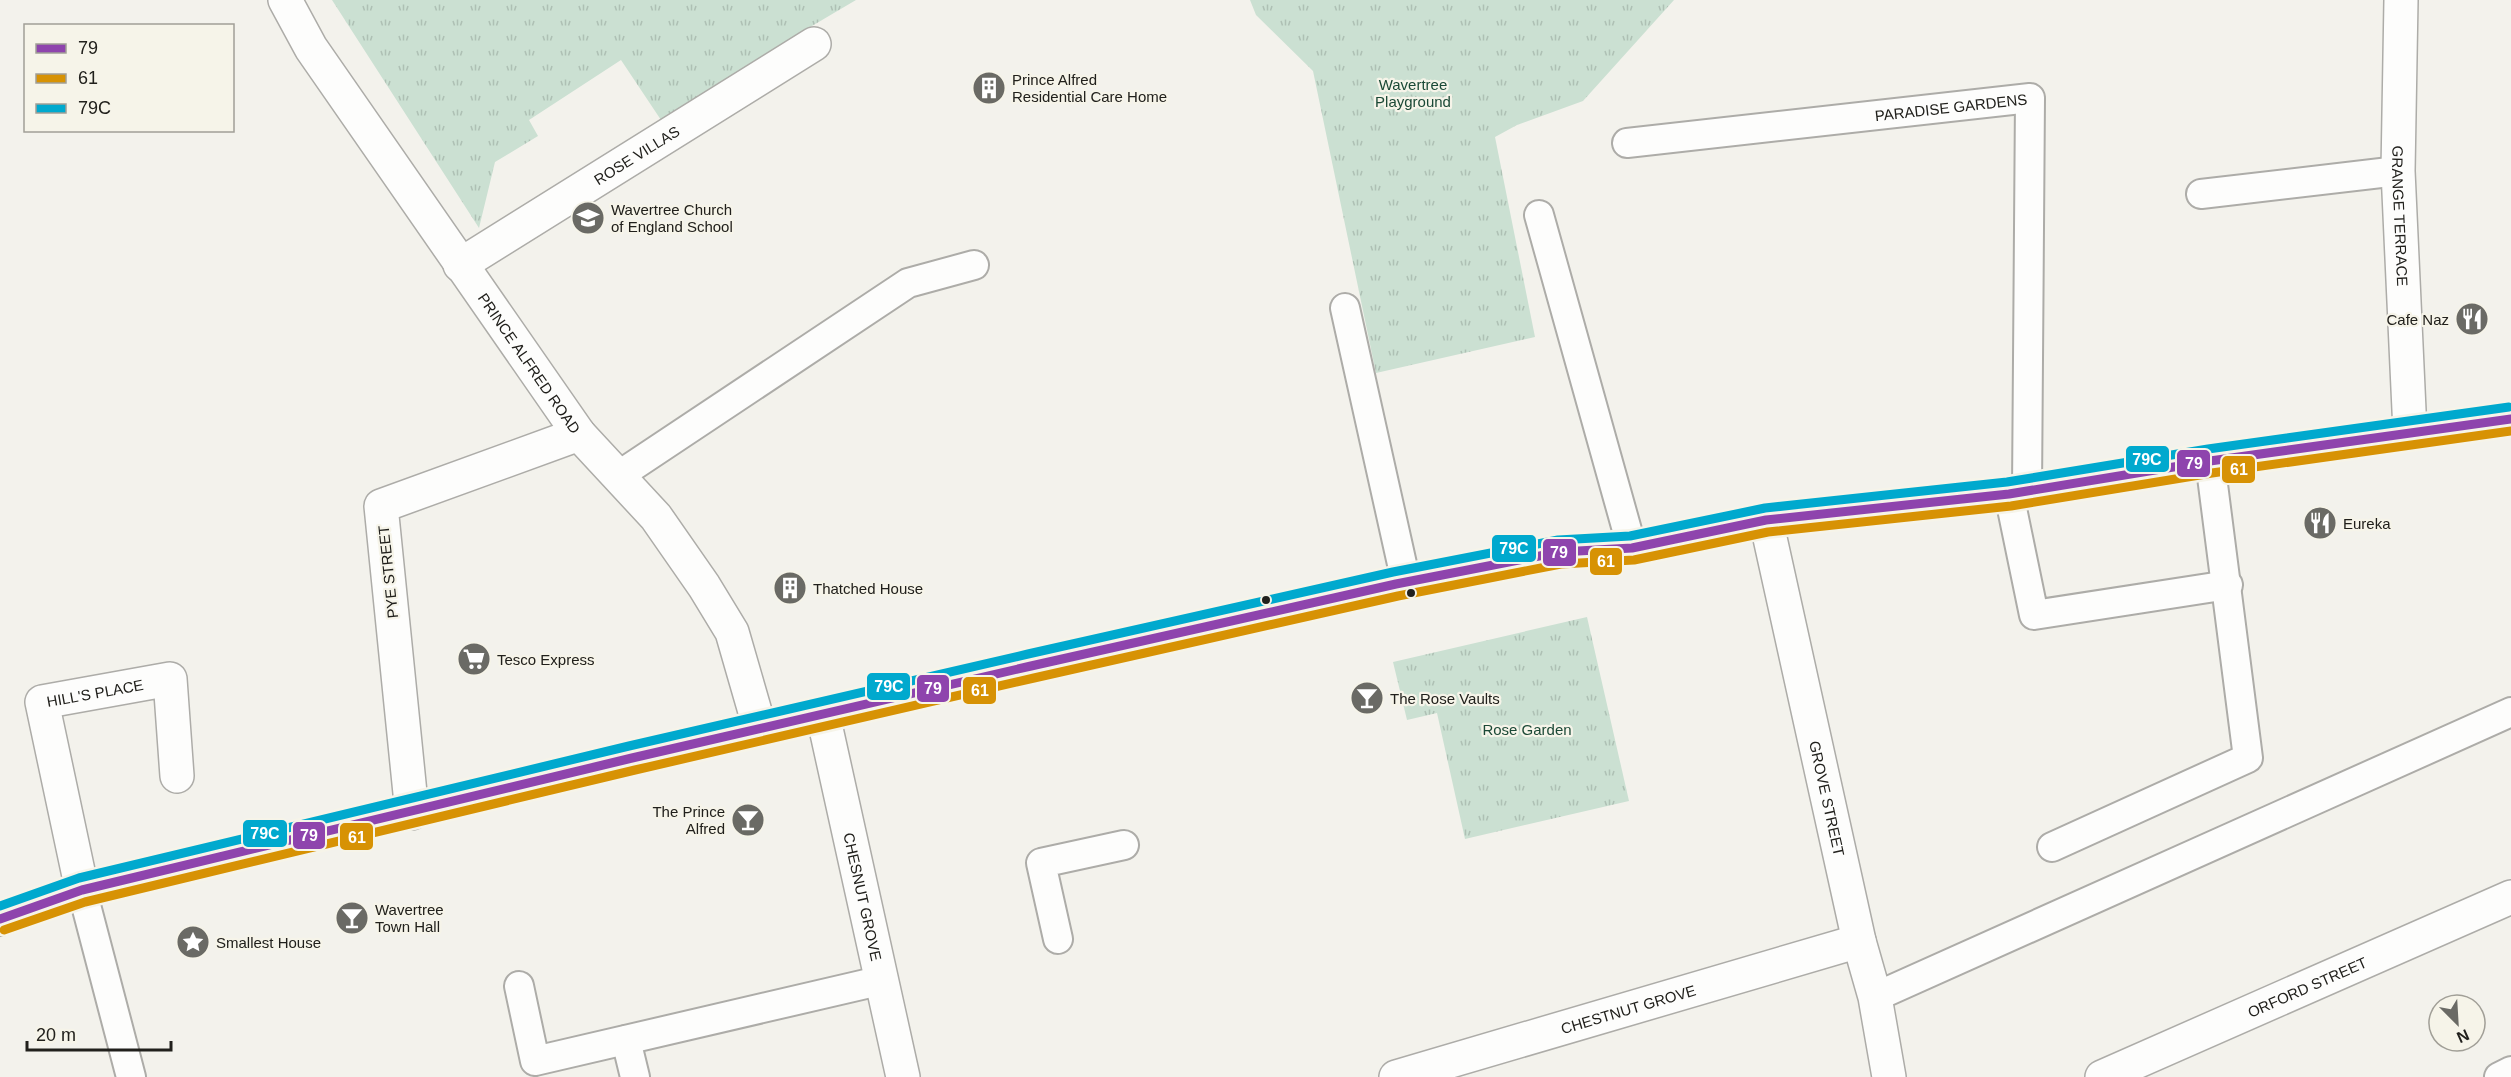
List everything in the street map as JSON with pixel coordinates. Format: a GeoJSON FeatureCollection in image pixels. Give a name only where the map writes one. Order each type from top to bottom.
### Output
{"type":"FeatureCollection","features":[{"type":"Feature","properties":{"kind":"street","name":"PRINCE ALFRED ROAD"},"geometry":{"type":"LineString","coordinates":[[285,0],[311,48],[579,434],[656,517],[704,585],[732,632],[760,729]]}},
{"type":"Feature","properties":{"kind":"street","name":"GRANGE TERRACE"},"geometry":{"type":"LineString","coordinates":[[2401,0],[2398,171],[2410,432]]}},
{"type":"Feature","properties":{"kind":"street","name":"ROSE VILLAS"},"geometry":{"type":"LineString","coordinates":[[460,265],[814,44]]}},
{"type":"Feature","properties":{"kind":"street"},"geometry":{"type":"LineString","coordinates":[[0,919],[82,890],[760,729],[1406,582],[1560,552],[1632,548],[1766,520],[2018,492],[2210,461],[2511,419]]}},
{"type":"Feature","properties":{"kind":"street","name":"PYE STREET"},"geometry":{"type":"LineString","coordinates":[[412,813],[381,506],[579,434]]}},
{"type":"Feature","properties":{"kind":"street","name":"GROVE STREET"},"geometry":{"type":"LineString","coordinates":[[1766,520],[1859,940],[1875,997],[1889,1077]]}},
{"type":"Feature","properties":{"kind":"street","name":"HILL'S PLACE"},"geometry":{"type":"LineString","coordinates":[[82,890],[42,702],[170,679],[177,776]]}},
{"type":"Feature","properties":{"kind":"street","name":"CHESNUT GROVE"},"geometry":{"type":"LineString","coordinates":[[824,715],[903,1077]]}},
{"type":"Feature","properties":{"kind":"street","name":"ORFORD STREET"},"geometry":{"type":"LineString","coordinates":[[2102,1077],[2511,897]]}},
{"type":"Feature","properties":{"kind":"street","name":"CHESTNUT GROVE"},"geometry":{"type":"LineString","coordinates":[[1396,1077],[1859,940]]}},
{"type":"Feature","properties":{"kind":"lane","name":"PARADISE GARDENS"},"geometry":{"type":"LineString","coordinates":[[1627,142],[2030,98],[2018,492]]}},
{"type":"Feature","properties":{"kind":"lane"},"geometry":{"type":"LineString","coordinates":[[2200,194],[2398,171]]}},
{"type":"Feature","properties":{"kind":"lane"},"geometry":{"type":"LineString","coordinates":[[1539,214],[1632,548]]}},
{"type":"Feature","properties":{"kind":"lane"},"geometry":{"type":"LineString","coordinates":[[618,476],[908,283],[974,266]]}},
{"type":"Feature","properties":{"kind":"lane"},"geometry":{"type":"LineString","coordinates":[[1345,308],[1406,582]]}},
{"type":"Feature","properties":{"kind":"lane"},"geometry":{"type":"LineString","coordinates":[[2052,847],[2248,758],[2228,585],[2210,461]]}},
{"type":"Feature","properties":{"kind":"lane"},"geometry":{"type":"LineString","coordinates":[[2018,492],[2034,615],[2228,585]]}},
{"type":"Feature","properties":{"kind":"lane"},"geometry":{"type":"LineString","coordinates":[[1875,997],[2511,712]]}},
{"type":"Feature","properties":{"kind":"lane"},"geometry":{"type":"LineString","coordinates":[[1058,939],[1041,863],[1124,845]]}},
{"type":"Feature","properties":{"kind":"lane"},"geometry":{"type":"LineString","coordinates":[[82,890],[131,1077]]}},
{"type":"Feature","properties":{"kind":"lane"},"geometry":{"type":"LineString","coordinates":[[519,986],[535,1061],[883,980]]}},
{"type":"Feature","properties":{"kind":"lane"},"geometry":{"type":"LineString","coordinates":[[626,1040],[635,1077]]}},
{"type":"Feature","properties":{"kind":"lane"},"geometry":{"type":"LineString","coordinates":[[2499,1077],[2511,1071]]}},
{"type":"Feature","properties":{"kind":"green space"},"geometry":{"type":"Polygon","coordinates":[[[332,0],[856,0],[661,120],[621,60],[529,120],[538,136],[495,162],[479,228],[332,0]]]}},
{"type":"Feature","properties":{"kind":"green space","name":"Wavertree Playground"},"geometry":{"type":"Polygon","coordinates":[[[1250,0],[1674,0],[1583,101],[1517,125],[1495,137],[1535,337],[1376,373],[1313,71],[1256,15],[1250,0]]]}},
{"type":"Feature","properties":{"kind":"green space","name":"Rose Garden"},"geometry":{"type":"Polygon","coordinates":[[[1587,617],[1629,801],[1465,839],[1437,713],[1407,720],[1393,662],[1587,617]]]}},
{"type":"Feature","properties":{"kind":"transit line","name":"79C"},"geometry":{"type":"LineString","coordinates":[[0,906],[79,878],[629,746],[1393,572],[1558,540],[1630,536],[1765,508],[2007,482],[2208,449],[2509,407]]}},
{"type":"Feature","properties":{"kind":"transit line","name":"79"},"geometry":{"type":"LineString","coordinates":[[0,919],[82,890],[632,758],[1396,584],[1560,552],[1632,548],[1766,520],[2009,494],[2210,461],[2511,419]]}},
{"type":"Feature","properties":{"kind":"transit line","name":"61"},"geometry":{"type":"LineString","coordinates":[[4,930],[85,902],[635,770],[1398,596],[1561,564],[1634,560],[1768,532],[2011,506],[2212,473],[2511,431]]}},
{"type":"Feature","properties":{"kind":"place","name":"Prince Alfred Residential Care Home"},"geometry":{"type":"Point","coordinates":[989,88]}},
{"type":"Feature","properties":{"kind":"place","name":"Wavertree Church of England School"},"geometry":{"type":"Point","coordinates":[588,218]}},
{"type":"Feature","properties":{"kind":"place","name":"Cafe Naz"},"geometry":{"type":"Point","coordinates":[2472,319]}},
{"type":"Feature","properties":{"kind":"place","name":"Eureka"},"geometry":{"type":"Point","coordinates":[2320,523]}},
{"type":"Feature","properties":{"kind":"place","name":"Thatched House"},"geometry":{"type":"Point","coordinates":[790,588]}},
{"type":"Feature","properties":{"kind":"place","name":"Tesco Express"},"geometry":{"type":"Point","coordinates":[474,659]}},
{"type":"Feature","properties":{"kind":"place","name":"The Rose Vaults"},"geometry":{"type":"Point","coordinates":[1367,698]}},
{"type":"Feature","properties":{"kind":"place","name":"The Prince Alfred"},"geometry":{"type":"Point","coordinates":[748,820]}},
{"type":"Feature","properties":{"kind":"place","name":"Wavertree Town Hall"},"geometry":{"type":"Point","coordinates":[352,918]}},
{"type":"Feature","properties":{"kind":"place","name":"Smallest House"},"geometry":{"type":"Point","coordinates":[193,942]}}]}
